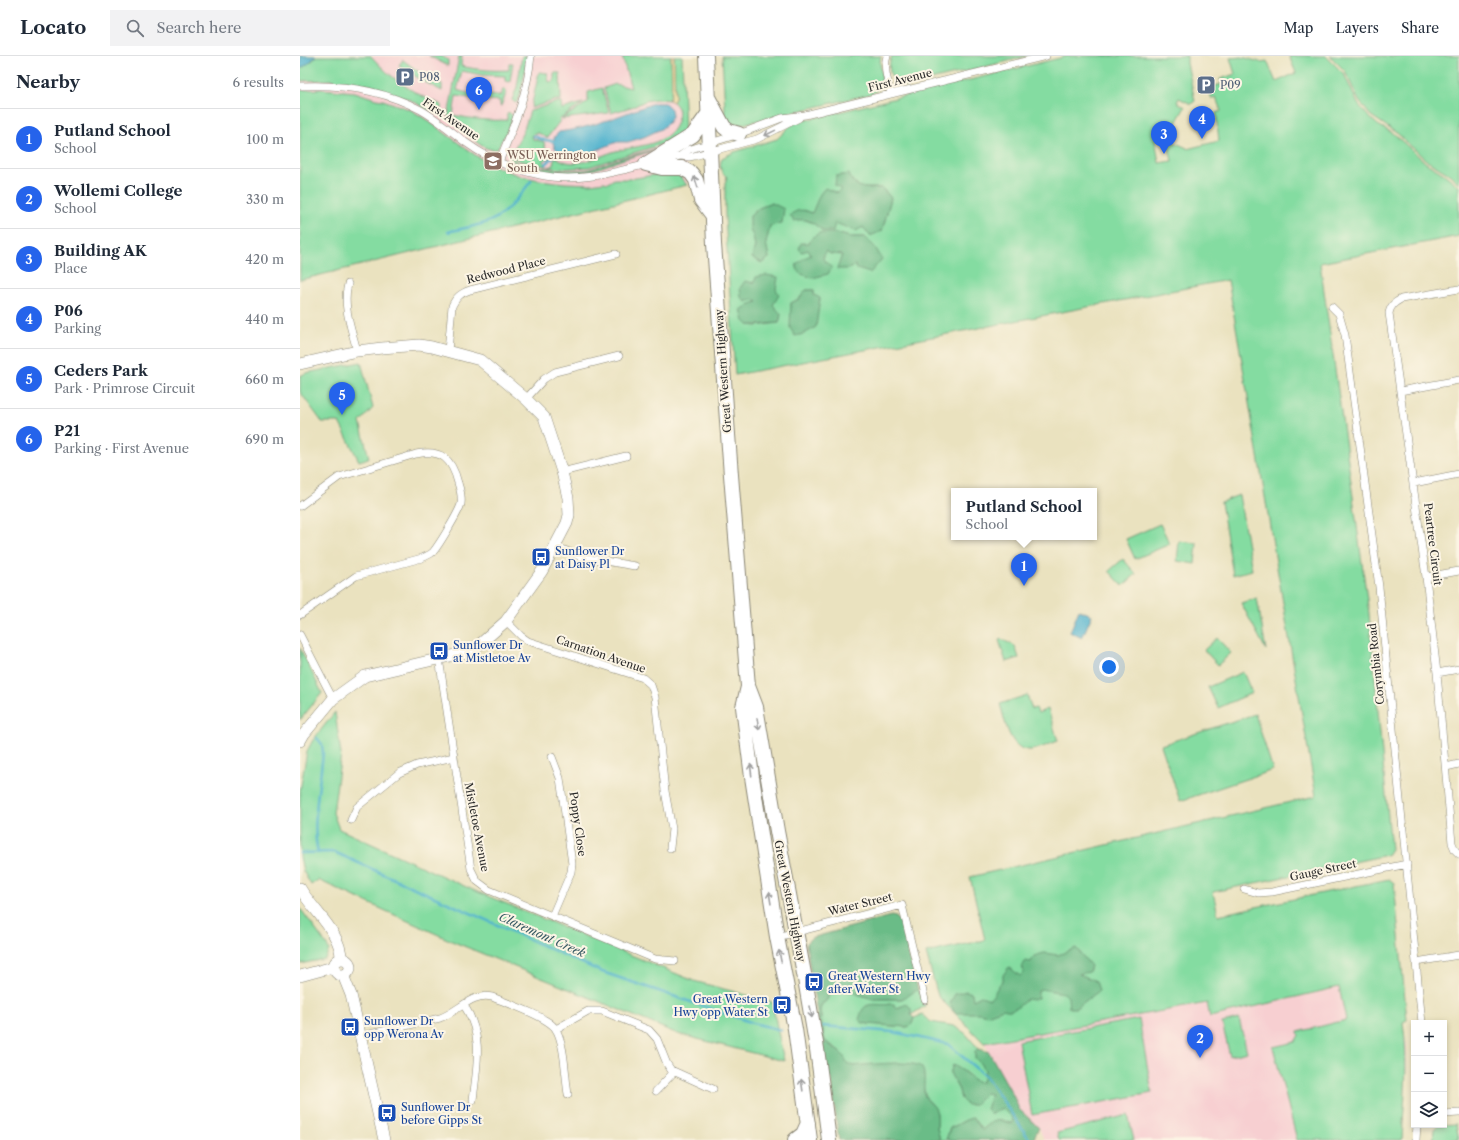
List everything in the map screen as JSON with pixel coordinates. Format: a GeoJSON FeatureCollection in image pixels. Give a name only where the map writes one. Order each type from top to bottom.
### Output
{"type":"FeatureCollection","features":[{"type":"Feature","properties":{"kind":"highway","name":"Great Western Highway"},"geometry":{"type":"LineString","coordinates":[[706,56],[713,216],[731,476],[748,686],[744,707],[752,777],[776,937],[795,1029],[810,1140]]}},
{"type":"Feature","properties":{"kind":"highway"},"geometry":{"type":"LineString","coordinates":[[707,97],[724,127],[729,131],[739,134]]}},
{"type":"Feature","properties":{"kind":"highway"},"geometry":{"type":"LineString","coordinates":[[646,164],[693,135],[708,114]]}},
{"type":"Feature","properties":{"kind":"highway"},"geometry":{"type":"LineString","coordinates":[[646,164],[662,168],[682,168],[691,173],[696,180],[701,200],[713,216]]}},
{"type":"Feature","properties":{"kind":"highway","name":"Great Western Highway"},"geometry":{"type":"LineString","coordinates":[[748,686],[756,707],[777,831],[797,932],[817,1049],[830,1140]]}},
{"type":"Feature","properties":{"kind":"highway"},"geometry":{"type":"LineString","coordinates":[[795,1140],[803,1134],[808,1123]]}},
{"type":"Feature","properties":{"kind":"street"},"geometry":{"type":"LineString","coordinates":[[499,162],[521,107],[528,79],[531,56]]}},
{"type":"Feature","properties":{"kind":"street"},"geometry":{"type":"LineString","coordinates":[[887,56],[885,61],[891,94]]}},
{"type":"Feature","properties":{"kind":"street","name":"First Avenue"},"geometry":{"type":"LineString","coordinates":[[300,86],[330,85],[354,88],[397,99],[420,110],[467,143],[499,162],[528,173],[541,176],[578,178],[599,175],[680,156],[689,157],[739,134],[782,118],[805,115],[1046,56]]}},
{"type":"Feature","properties":{"kind":"street","name":"First Avenue"},"geometry":{"type":"LineString","coordinates":[[709,148],[756,139],[805,115]]}},
{"type":"Feature","properties":{"kind":"street","name":"Redwood Place"},"geometry":{"type":"LineString","coordinates":[[448,351],[452,306],[462,294],[470,290],[616,254]]}},
{"type":"Feature","properties":{"kind":"street"},"geometry":{"type":"LineString","coordinates":[[348,284],[346,303],[357,351]]}},
{"type":"Feature","properties":{"kind":"street","name":"Peartree Circuit"},"geometry":{"type":"LineString","coordinates":[[1459,289],[1401,300],[1394,303],[1390,307],[1389,313],[1426,577],[1437,673],[1452,843],[1455,850],[1459,854]]}},
{"type":"Feature","properties":{"kind":"street","name":"Corymbia Road"},"geometry":{"type":"LineString","coordinates":[[1332,306],[1339,314],[1345,335],[1366,486],[1382,619],[1422,1020]]}},
{"type":"Feature","properties":{"kind":"street"},"geometry":{"type":"LineString","coordinates":[[300,364],[357,351],[419,345],[480,360],[526,399],[544,417],[562,472],[568,498],[569,515],[542,571],[506,621],[475,648],[463,653],[370,675],[333,699],[300,741]]}},
{"type":"Feature","properties":{"kind":"street"},"geometry":{"type":"LineString","coordinates":[[526,399],[544,379],[555,372],[619,356]]}},
{"type":"Feature","properties":{"kind":"street"},"geometry":{"type":"LineString","coordinates":[[1400,392],[1459,380]]}},
{"type":"Feature","properties":{"kind":"street"},"geometry":{"type":"LineString","coordinates":[[300,506],[339,477],[416,454],[425,453],[442,456],[450,462],[454,470],[461,499],[461,505],[458,512],[435,549],[429,555],[356,576],[300,615]]}},
{"type":"Feature","properties":{"kind":"street"},"geometry":{"type":"LineString","coordinates":[[562,472],[626,456]]}},
{"type":"Feature","properties":{"kind":"street"},"geometry":{"type":"LineString","coordinates":[[1414,483],[1459,474]]}},
{"type":"Feature","properties":{"kind":"street"},"geometry":{"type":"LineString","coordinates":[[555,546],[581,558],[635,566]]}},
{"type":"Feature","properties":{"kind":"street"},"geometry":{"type":"LineString","coordinates":[[1426,577],[1459,571]]}},
{"type":"Feature","properties":{"kind":"street","name":"Carnation Avenue"},"geometry":{"type":"LineString","coordinates":[[506,621],[528,641],[643,678],[651,685],[655,697],[665,791],[672,830],[670,848]]}},
{"type":"Feature","properties":{"kind":"street"},"geometry":{"type":"LineString","coordinates":[[300,635],[333,699]]}},
{"type":"Feature","properties":{"kind":"street","name":"Mistletoe Avenue"},"geometry":{"type":"LineString","coordinates":[[439,658],[472,869],[475,878],[489,890],[655,959],[675,961]]}},
{"type":"Feature","properties":{"kind":"street"},"geometry":{"type":"LineString","coordinates":[[1437,673],[1459,669]]}},
{"type":"Feature","properties":{"kind":"street"},"geometry":{"type":"LineString","coordinates":[[351,820],[357,807],[399,773],[417,765],[454,757]]}},
{"type":"Feature","properties":{"kind":"street","name":"Poppy Close"},"geometry":{"type":"LineString","coordinates":[[552,757],[560,778],[572,864],[571,872],[552,916]]}},
{"type":"Feature","properties":{"kind":"street"},"geometry":{"type":"LineString","coordinates":[[1446,767],[1459,764]]}},
{"type":"Feature","properties":{"kind":"street","name":"Gauge Street"},"geometry":{"type":"LineString","coordinates":[[1244,889],[1258,893],[1272,892],[1407,864]]}},
{"type":"Feature","properties":{"kind":"street"},"geometry":{"type":"LineString","coordinates":[[300,888],[337,939],[341,954],[337,963],[336,974],[343,976],[351,995],[384,1140]]}},
{"type":"Feature","properties":{"kind":"street","name":"Water Street"},"geometry":{"type":"LineString","coordinates":[[776,937],[902,905],[925,1000]]}},
{"type":"Feature","properties":{"kind":"street"},"geometry":{"type":"LineString","coordinates":[[1416,962],[1459,955]]}},
{"type":"Feature","properties":{"kind":"street"},"geometry":{"type":"LineString","coordinates":[[300,976],[337,963]]}},
{"type":"Feature","properties":{"kind":"street"},"geometry":{"type":"LineString","coordinates":[[361,1036],[440,1018],[476,997],[488,996],[544,1019],[556,1029],[561,1044],[568,1094]]}},
{"type":"Feature","properties":{"kind":"street"},"geometry":{"type":"LineString","coordinates":[[464,1004],[472,1019],[478,1045],[473,1100]]}},
{"type":"Feature","properties":{"kind":"street"},"geometry":{"type":"LineString","coordinates":[[556,1029],[588,1011],[602,1011],[645,1028],[652,1033],[659,1042],[667,1064],[674,1072],[713,1089]]}},
{"type":"Feature","properties":{"kind":"street"},"geometry":{"type":"LineString","coordinates":[[656,1091],[674,1072]]}},
{"type":"Feature","properties":{"kind":"street"},"geometry":{"type":"LineString","coordinates":[[1447,1114],[1459,1113]]}},
{"type":"Feature","properties":{"kind":"street"},"geometry":{"type":"LineString","coordinates":[[1416,1140],[1417,1128]]}},
{"type":"Feature","properties":{"kind":"shaded area","name":"WSU Werrington South"},"geometry":{"type":"Polygon","coordinates":[[[300,56],[682,56],[687,185],[300,280],[300,56]]]}},
{"type":"Feature","properties":{"kind":"shaded area"},"geometry":{"type":"Polygon","coordinates":[[[1390,976],[1407,1045],[1402,1140],[1044,1140],[1039,1128],[1019,1109],[1013,1095],[984,1043],[1207,1003],[1211,1017],[1390,976]]]}},
{"type":"Feature","properties":{"kind":"green space"},"geometry":{"type":"Polygon","coordinates":[[[316,56],[371,56],[395,79],[422,96],[442,105],[439,113],[435,113],[408,99],[369,85],[330,80],[300,81],[300,69],[313,60],[316,56]]]}},
{"type":"Feature","properties":{"kind":"green space"},"geometry":{"type":"Polygon","coordinates":[[[429,56],[441,56],[448,60],[448,66],[429,56]]]}},
{"type":"Feature","properties":{"kind":"green space"},"geometry":{"type":"Polygon","coordinates":[[[459,56],[462,56],[461,66],[479,69],[509,70],[509,63],[513,63],[510,81],[508,82],[505,81],[505,76],[482,75],[462,71],[457,90],[473,94],[491,95],[502,95],[502,91],[504,89],[507,91],[501,106],[500,101],[456,96],[453,115],[473,119],[494,120],[507,120],[507,114],[509,112],[513,116],[496,151],[495,149],[486,148],[481,145],[448,117],[459,56]]]}},
{"type":"Feature","properties":{"kind":"green space"},"geometry":{"type":"Polygon","coordinates":[[[522,56],[527,56],[524,79],[517,102],[515,103],[512,100],[517,87],[522,56]]]}},
{"type":"Feature","properties":{"kind":"green space"},"geometry":{"type":"Polygon","coordinates":[[[622,56],[671,56],[672,85],[669,100],[658,99],[645,101],[635,106],[611,113],[604,88],[616,84],[631,88],[622,56]]]}},
{"type":"Feature","properties":{"kind":"green space"},"geometry":{"type":"Polygon","coordinates":[[[674,56],[682,56],[685,132],[671,141],[589,167],[559,169],[549,167],[553,165],[556,157],[572,163],[588,161],[612,152],[646,145],[663,139],[670,134],[675,127],[679,113],[673,102],[675,98],[674,56]]]}},
{"type":"Feature","properties":{"kind":"green space"},"geometry":{"type":"Polygon","coordinates":[[[722,56],[881,56],[880,62],[882,82],[877,90],[871,94],[743,124],[738,127],[730,126],[724,113],[722,56]]]}},
{"type":"Feature","properties":{"kind":"green space"},"geometry":{"type":"Polygon","coordinates":[[[892,56],[1029,56],[906,86],[901,85],[893,79],[891,75],[890,61],[892,56]]]}},
{"type":"Feature","properties":{"kind":"green space"},"geometry":{"type":"Polygon","coordinates":[[[1068,56],[1187,56],[1187,63],[1195,101],[1191,104],[1179,98],[1177,102],[1185,107],[1174,126],[1171,124],[1165,136],[1155,138],[1159,163],[1172,161],[1169,147],[1167,147],[1165,138],[1187,149],[1219,141],[1216,113],[1221,111],[1216,98],[1212,99],[1208,88],[1222,84],[1220,79],[1235,74],[1230,58],[1242,57],[1260,62],[1267,61],[1276,82],[1296,73],[1289,56],[1326,56],[1344,74],[1358,104],[1367,115],[1378,125],[1394,134],[1426,163],[1444,174],[1459,186],[1459,236],[1320,263],[1369,614],[1391,849],[1387,855],[1213,892],[1218,915],[1389,879],[1394,883],[1407,1020],[1403,1022],[1406,1066],[1402,1140],[1297,1140],[1273,1047],[1295,1042],[1299,1035],[1298,1032],[1346,1020],[1339,987],[1210,1017],[1207,1003],[984,1043],[938,996],[926,953],[985,940],[970,877],[1316,796],[1228,280],[735,375],[725,217],[725,183],[727,177],[721,169],[721,161],[722,158],[734,152],[777,139],[790,126],[798,122],[1068,56]],[[852,181],[812,213],[804,210],[803,219],[813,223],[823,231],[835,223],[882,231],[891,198],[882,188],[861,188],[852,181]],[[772,203],[759,208],[750,216],[755,246],[752,258],[769,258],[766,243],[770,226],[772,203]],[[836,233],[813,237],[802,252],[808,249],[811,255],[831,268],[823,259],[825,251],[831,254],[842,254],[838,269],[865,237],[850,237],[836,233]],[[806,290],[799,299],[791,303],[791,311],[818,311],[820,299],[814,295],[814,290],[806,290]],[[753,299],[758,303],[744,321],[748,325],[756,326],[779,323],[781,314],[753,299]]]}},
{"type":"Feature","properties":{"kind":"green space"},"geometry":{"type":"Polygon","coordinates":[[[1330,56],[1459,56],[1459,183],[1449,174],[1427,161],[1398,134],[1370,115],[1359,101],[1345,71],[1330,56]]]}},
{"type":"Feature","properties":{"kind":"green space"},"geometry":{"type":"Polygon","coordinates":[[[403,60],[419,72],[442,84],[442,91],[421,80],[399,65],[403,60]]]}},
{"type":"Feature","properties":{"kind":"green space"},"geometry":{"type":"Polygon","coordinates":[[[539,72],[547,73],[549,82],[554,81],[554,73],[560,73],[561,100],[556,100],[531,108],[539,72]]]}},
{"type":"Feature","properties":{"kind":"green space"},"geometry":{"type":"Polygon","coordinates":[[[602,88],[609,113],[562,119],[588,102],[588,92],[602,88]]]}},
{"type":"Feature","properties":{"kind":"green space"},"geometry":{"type":"Polygon","coordinates":[[[322,89],[355,92],[411,110],[478,157],[497,167],[520,176],[565,183],[591,184],[604,182],[608,183],[614,179],[630,179],[660,174],[683,175],[681,178],[687,185],[300,280],[300,90],[322,89]]]}},
{"type":"Feature","properties":{"kind":"green space"},"geometry":{"type":"Polygon","coordinates":[[[557,102],[561,102],[562,109],[583,103],[560,119],[547,138],[539,133],[533,134],[533,139],[544,142],[545,147],[553,155],[543,161],[546,166],[549,167],[520,161],[514,157],[514,149],[523,132],[530,111],[557,102]]]}},
{"type":"Feature","properties":{"kind":"green space"},"geometry":{"type":"Polygon","coordinates":[[[509,148],[512,149],[513,158],[518,163],[560,171],[587,170],[622,158],[663,148],[589,171],[565,174],[540,171],[521,166],[510,158],[509,148]]]}},
{"type":"Feature","properties":{"kind":"green space"},"geometry":{"type":"Polygon","coordinates":[[[849,174],[858,186],[866,188],[882,188],[891,198],[882,231],[870,236],[863,227],[856,231],[835,223],[833,231],[823,231],[807,220],[794,221],[790,215],[800,210],[812,213],[820,194],[825,188],[837,193],[841,189],[835,186],[836,176],[849,174]]]}},
{"type":"Feature","properties":{"kind":"green space"},"geometry":{"type":"Polygon","coordinates":[[[772,203],[784,209],[782,223],[770,226],[766,243],[769,258],[762,263],[752,258],[755,246],[750,230],[750,216],[759,208],[772,203]]]}},
{"type":"Feature","properties":{"kind":"green space"},"geometry":{"type":"Polygon","coordinates":[[[819,233],[836,233],[850,237],[865,237],[875,247],[882,259],[870,273],[857,269],[855,265],[849,269],[837,269],[842,255],[831,254],[825,251],[823,259],[832,268],[828,274],[812,278],[799,273],[796,265],[804,258],[811,255],[808,250],[802,252],[799,249],[801,243],[809,243],[813,237],[819,233]]]}},
{"type":"Feature","properties":{"kind":"green space"},"geometry":{"type":"Polygon","coordinates":[[[766,275],[778,277],[776,289],[779,295],[773,305],[781,314],[779,323],[748,325],[744,321],[741,310],[750,304],[758,302],[753,299],[745,302],[741,297],[740,288],[745,281],[754,283],[756,277],[766,275]]]}},
{"type":"Feature","properties":{"kind":"green space"},"geometry":{"type":"Polygon","coordinates":[[[806,290],[814,290],[814,295],[820,298],[816,327],[804,334],[795,336],[790,328],[791,303],[799,299],[806,290]]]}},
{"type":"Feature","properties":{"kind":"green space"},"geometry":{"type":"Polygon","coordinates":[[[361,362],[373,408],[360,422],[369,458],[359,461],[339,422],[322,422],[300,392],[300,376],[306,373],[361,362]]]}},
{"type":"Feature","properties":{"kind":"green space"},"geometry":{"type":"Polygon","coordinates":[[[1239,495],[1252,570],[1233,575],[1221,502],[1239,495]]]}},
{"type":"Feature","properties":{"kind":"green space"},"geometry":{"type":"Polygon","coordinates":[[[1160,524],[1170,544],[1135,559],[1126,539],[1160,524]]]}},
{"type":"Feature","properties":{"kind":"green space"},"geometry":{"type":"Polygon","coordinates":[[[1179,541],[1197,543],[1195,564],[1177,561],[1179,541]]]}},
{"type":"Feature","properties":{"kind":"green space"},"geometry":{"type":"Polygon","coordinates":[[[1123,559],[1136,574],[1123,586],[1109,571],[1123,559]]]}},
{"type":"Feature","properties":{"kind":"green space"},"geometry":{"type":"Polygon","coordinates":[[[1257,598],[1266,650],[1241,603],[1257,598]]]}},
{"type":"Feature","properties":{"kind":"green space"},"geometry":{"type":"Polygon","coordinates":[[[1217,638],[1231,653],[1218,665],[1204,650],[1217,638]]]}},
{"type":"Feature","properties":{"kind":"green space"},"geometry":{"type":"Polygon","coordinates":[[[1001,639],[1015,646],[1019,658],[1006,662],[999,640],[1001,639]]]}},
{"type":"Feature","properties":{"kind":"green space"},"geometry":{"type":"Polygon","coordinates":[[[300,648],[322,693],[300,720],[300,648]]]}},
{"type":"Feature","properties":{"kind":"green space"},"geometry":{"type":"Polygon","coordinates":[[[1243,672],[1252,693],[1218,708],[1208,687],[1243,672]]]}},
{"type":"Feature","properties":{"kind":"green space"},"geometry":{"type":"Polygon","coordinates":[[[1027,695],[1032,709],[1036,708],[1038,713],[1048,709],[1058,741],[1041,748],[1031,750],[1018,746],[1013,740],[1006,726],[1000,704],[1027,695]]]}},
{"type":"Feature","properties":{"kind":"green space"},"geometry":{"type":"Polygon","coordinates":[[[335,712],[341,754],[333,813],[339,829],[473,890],[694,981],[772,1002],[784,1061],[678,1034],[454,942],[318,880],[311,885],[303,871],[300,856],[300,791],[307,751],[313,740],[335,712]]]}},
{"type":"Feature","properties":{"kind":"green space"},"geometry":{"type":"Polygon","coordinates":[[[1255,714],[1273,770],[1180,801],[1161,745],[1255,714]]]}},
{"type":"Feature","properties":{"kind":"green space"},"geometry":{"type":"Polygon","coordinates":[[[300,908],[329,950],[325,959],[300,964],[300,908]]]}},
{"type":"Feature","properties":{"kind":"green space"},"geometry":{"type":"Polygon","coordinates":[[[891,916],[896,917],[900,922],[918,990],[905,998],[900,999],[873,999],[845,990],[828,994],[828,999],[821,1005],[820,1011],[824,1040],[843,1055],[848,1064],[853,1066],[901,1063],[918,1065],[922,1068],[924,1074],[925,1096],[936,1110],[937,1128],[940,1140],[839,1140],[831,1078],[827,1078],[806,943],[811,938],[891,916]]]}},
{"type":"Feature","properties":{"kind":"green space"},"geometry":{"type":"Polygon","coordinates":[[[1076,948],[1091,966],[1089,972],[1079,974],[1096,981],[1099,991],[1076,1008],[1069,1008],[1068,997],[1064,993],[1041,989],[1038,991],[1038,998],[1033,1000],[1027,999],[1019,1006],[1010,1010],[1003,1009],[987,1015],[980,1013],[955,1013],[950,1003],[955,994],[966,991],[972,993],[973,1000],[981,996],[990,999],[1003,981],[1003,975],[1009,967],[1020,976],[1024,972],[1021,967],[1026,961],[1031,962],[1034,956],[1044,953],[1058,955],[1076,948]]]}},
{"type":"Feature","properties":{"kind":"green space"},"geometry":{"type":"Polygon","coordinates":[[[845,990],[873,999],[900,999],[918,990],[925,1006],[911,1015],[906,1004],[895,1008],[890,1004],[875,1005],[861,1015],[861,1022],[868,1024],[907,1027],[912,1024],[914,1018],[922,1015],[931,1022],[954,1026],[965,1033],[979,1049],[975,1051],[985,1070],[983,1082],[978,1083],[963,1071],[953,1066],[955,1083],[959,1090],[961,1099],[986,1093],[991,1094],[996,1112],[1002,1108],[1012,1118],[1014,1123],[996,1120],[982,1130],[973,1118],[950,1128],[947,1140],[940,1140],[937,1128],[937,1113],[926,1098],[924,1089],[901,1063],[853,1066],[848,1064],[836,1048],[825,1041],[820,1011],[821,1005],[827,1000],[828,994],[845,990]]]}},
{"type":"Feature","properties":{"kind":"green space"},"geometry":{"type":"Polygon","coordinates":[[[873,1004],[894,1004],[895,1008],[906,1004],[911,1008],[911,1015],[914,1018],[912,1024],[907,1027],[868,1024],[861,1022],[859,1019],[863,1010],[867,1006],[873,1004]]]}},
{"type":"Feature","properties":{"kind":"green space"},"geometry":{"type":"Polygon","coordinates":[[[1139,1019],[1152,1093],[1032,1115],[1018,1041],[1139,1019]]]}},
{"type":"Feature","properties":{"kind":"green space"},"geometry":{"type":"Polygon","coordinates":[[[1239,1019],[1247,1052],[1230,1056],[1222,1023],[1239,1019]]]}},
{"type":"Feature","properties":{"kind":"green space"},"geometry":{"type":"Polygon","coordinates":[[[979,1049],[989,1052],[1013,1095],[1019,1109],[1039,1128],[1034,1140],[947,1140],[950,1128],[972,1118],[982,1130],[996,1120],[1013,1123],[1012,1118],[1002,1108],[991,1114],[986,1109],[991,1094],[986,1093],[974,1105],[967,1105],[961,1099],[959,1090],[950,1073],[953,1065],[964,1071],[978,1083],[982,1082],[985,1070],[975,1058],[975,1051],[979,1049]]]}},
{"type":"Feature","properties":{"kind":"green space"},"geometry":{"type":"Polygon","coordinates":[[[1128,1115],[1134,1140],[1059,1140],[1057,1133],[1128,1115]]]}},
{"type":"Feature","properties":{"kind":"green space"},"geometry":{"type":"Polygon","coordinates":[[[1447,1124],[1456,1124],[1459,1140],[1433,1140],[1434,1129],[1447,1128],[1447,1124]]]}},
{"type":"Feature","properties":{"kind":"sand"},"geometry":{"type":"Polygon","coordinates":[[[671,56],[674,56],[675,98],[673,102],[669,100],[672,85],[671,56]]]}},
{"type":"Feature","properties":{"kind":"water"},"geometry":{"type":"Polygon","coordinates":[[[300,56],[316,56],[300,69],[300,56]]]}},
{"type":"Feature","properties":{"kind":"water"},"geometry":{"type":"Polygon","coordinates":[[[654,103],[665,103],[671,109],[672,116],[669,122],[661,129],[644,137],[628,142],[617,142],[587,154],[579,155],[561,153],[555,148],[553,143],[555,136],[559,132],[595,124],[654,103]]]}},
{"type":"Feature","properties":{"kind":"water"},"geometry":{"type":"Polygon","coordinates":[[[1079,610],[1092,615],[1082,638],[1070,632],[1079,610]]]}},
{"type":"Feature","properties":{"kind":"waterway"},"geometry":{"type":"LineString","coordinates":[[534,136],[544,140],[554,141]]}},
{"type":"Feature","properties":{"kind":"waterway"},"geometry":{"type":"LineString","coordinates":[[546,164],[559,151]]}},
{"type":"Feature","properties":{"kind":"waterway"},"geometry":{"type":"LineString","coordinates":[[448,232],[479,225],[496,218],[511,206],[531,181]]}},
{"type":"Feature","properties":{"kind":"waterway"},"geometry":{"type":"LineString","coordinates":[[317,738],[322,744],[323,753],[315,829],[318,853]]}},
{"type":"Feature","properties":{"kind":"waterway","name":"Claremont Creek"},"geometry":{"type":"LineString","coordinates":[[300,853],[334,852],[602,972],[753,1023],[781,1030]]}},
{"type":"Feature","properties":{"kind":"waterway","name":"Claremont Creek"},"geometry":{"type":"LineString","coordinates":[[822,1026],[893,1032],[948,1044],[986,1077],[1030,1140]]}},
{"type":"Feature","properties":{"kind":"place","name":"P08"},"geometry":{"type":"Point","coordinates":[405,77]}},
{"type":"Feature","properties":{"kind":"place","name":"P09"},"geometry":{"type":"Point","coordinates":[1206,85]}},
{"type":"Feature","properties":{"kind":"place","name":"P21"},"geometry":{"type":"Point","coordinates":[479,110]}},
{"type":"Feature","properties":{"kind":"place","name":"P06"},"geometry":{"type":"Point","coordinates":[1202,139]}},
{"type":"Feature","properties":{"kind":"place","name":"Building AK"},"geometry":{"type":"Point","coordinates":[1164,154]}},
{"type":"Feature","properties":{"kind":"place","name":"WSU Werrington South"},"geometry":{"type":"Point","coordinates":[493,161]}},
{"type":"Feature","properties":{"kind":"place","name":"Ceders Park"},"geometry":{"type":"Point","coordinates":[342,415]}},
{"type":"Feature","properties":{"kind":"place","name":"Sunflower Dr at Daisy Pl"},"geometry":{"type":"Point","coordinates":[541,557]}},
{"type":"Feature","properties":{"kind":"place","name":"Putland School"},"geometry":{"type":"Point","coordinates":[1024,586]}},
{"type":"Feature","properties":{"kind":"place","name":"Sunflower Dr at Mistletoe Av"},"geometry":{"type":"Point","coordinates":[439,651]}},
{"type":"Feature","properties":{"kind":"place","name":"Great Western Hwy after Water St"},"geometry":{"type":"Point","coordinates":[814,982]}},
{"type":"Feature","properties":{"kind":"place","name":"Great Western Hwy opp Water St"},"geometry":{"type":"Point","coordinates":[782,1005]}},
{"type":"Feature","properties":{"kind":"place","name":"Sunflower Dr opp Werona Av"},"geometry":{"type":"Point","coordinates":[350,1027]}},
{"type":"Feature","properties":{"kind":"place","name":"Wollemi College"},"geometry":{"type":"Point","coordinates":[1200,1058]}},
{"type":"Feature","properties":{"kind":"place","name":"Sunflower Dr before Gipps St"},"geometry":{"type":"Point","coordinates":[387,1113]}}]}
